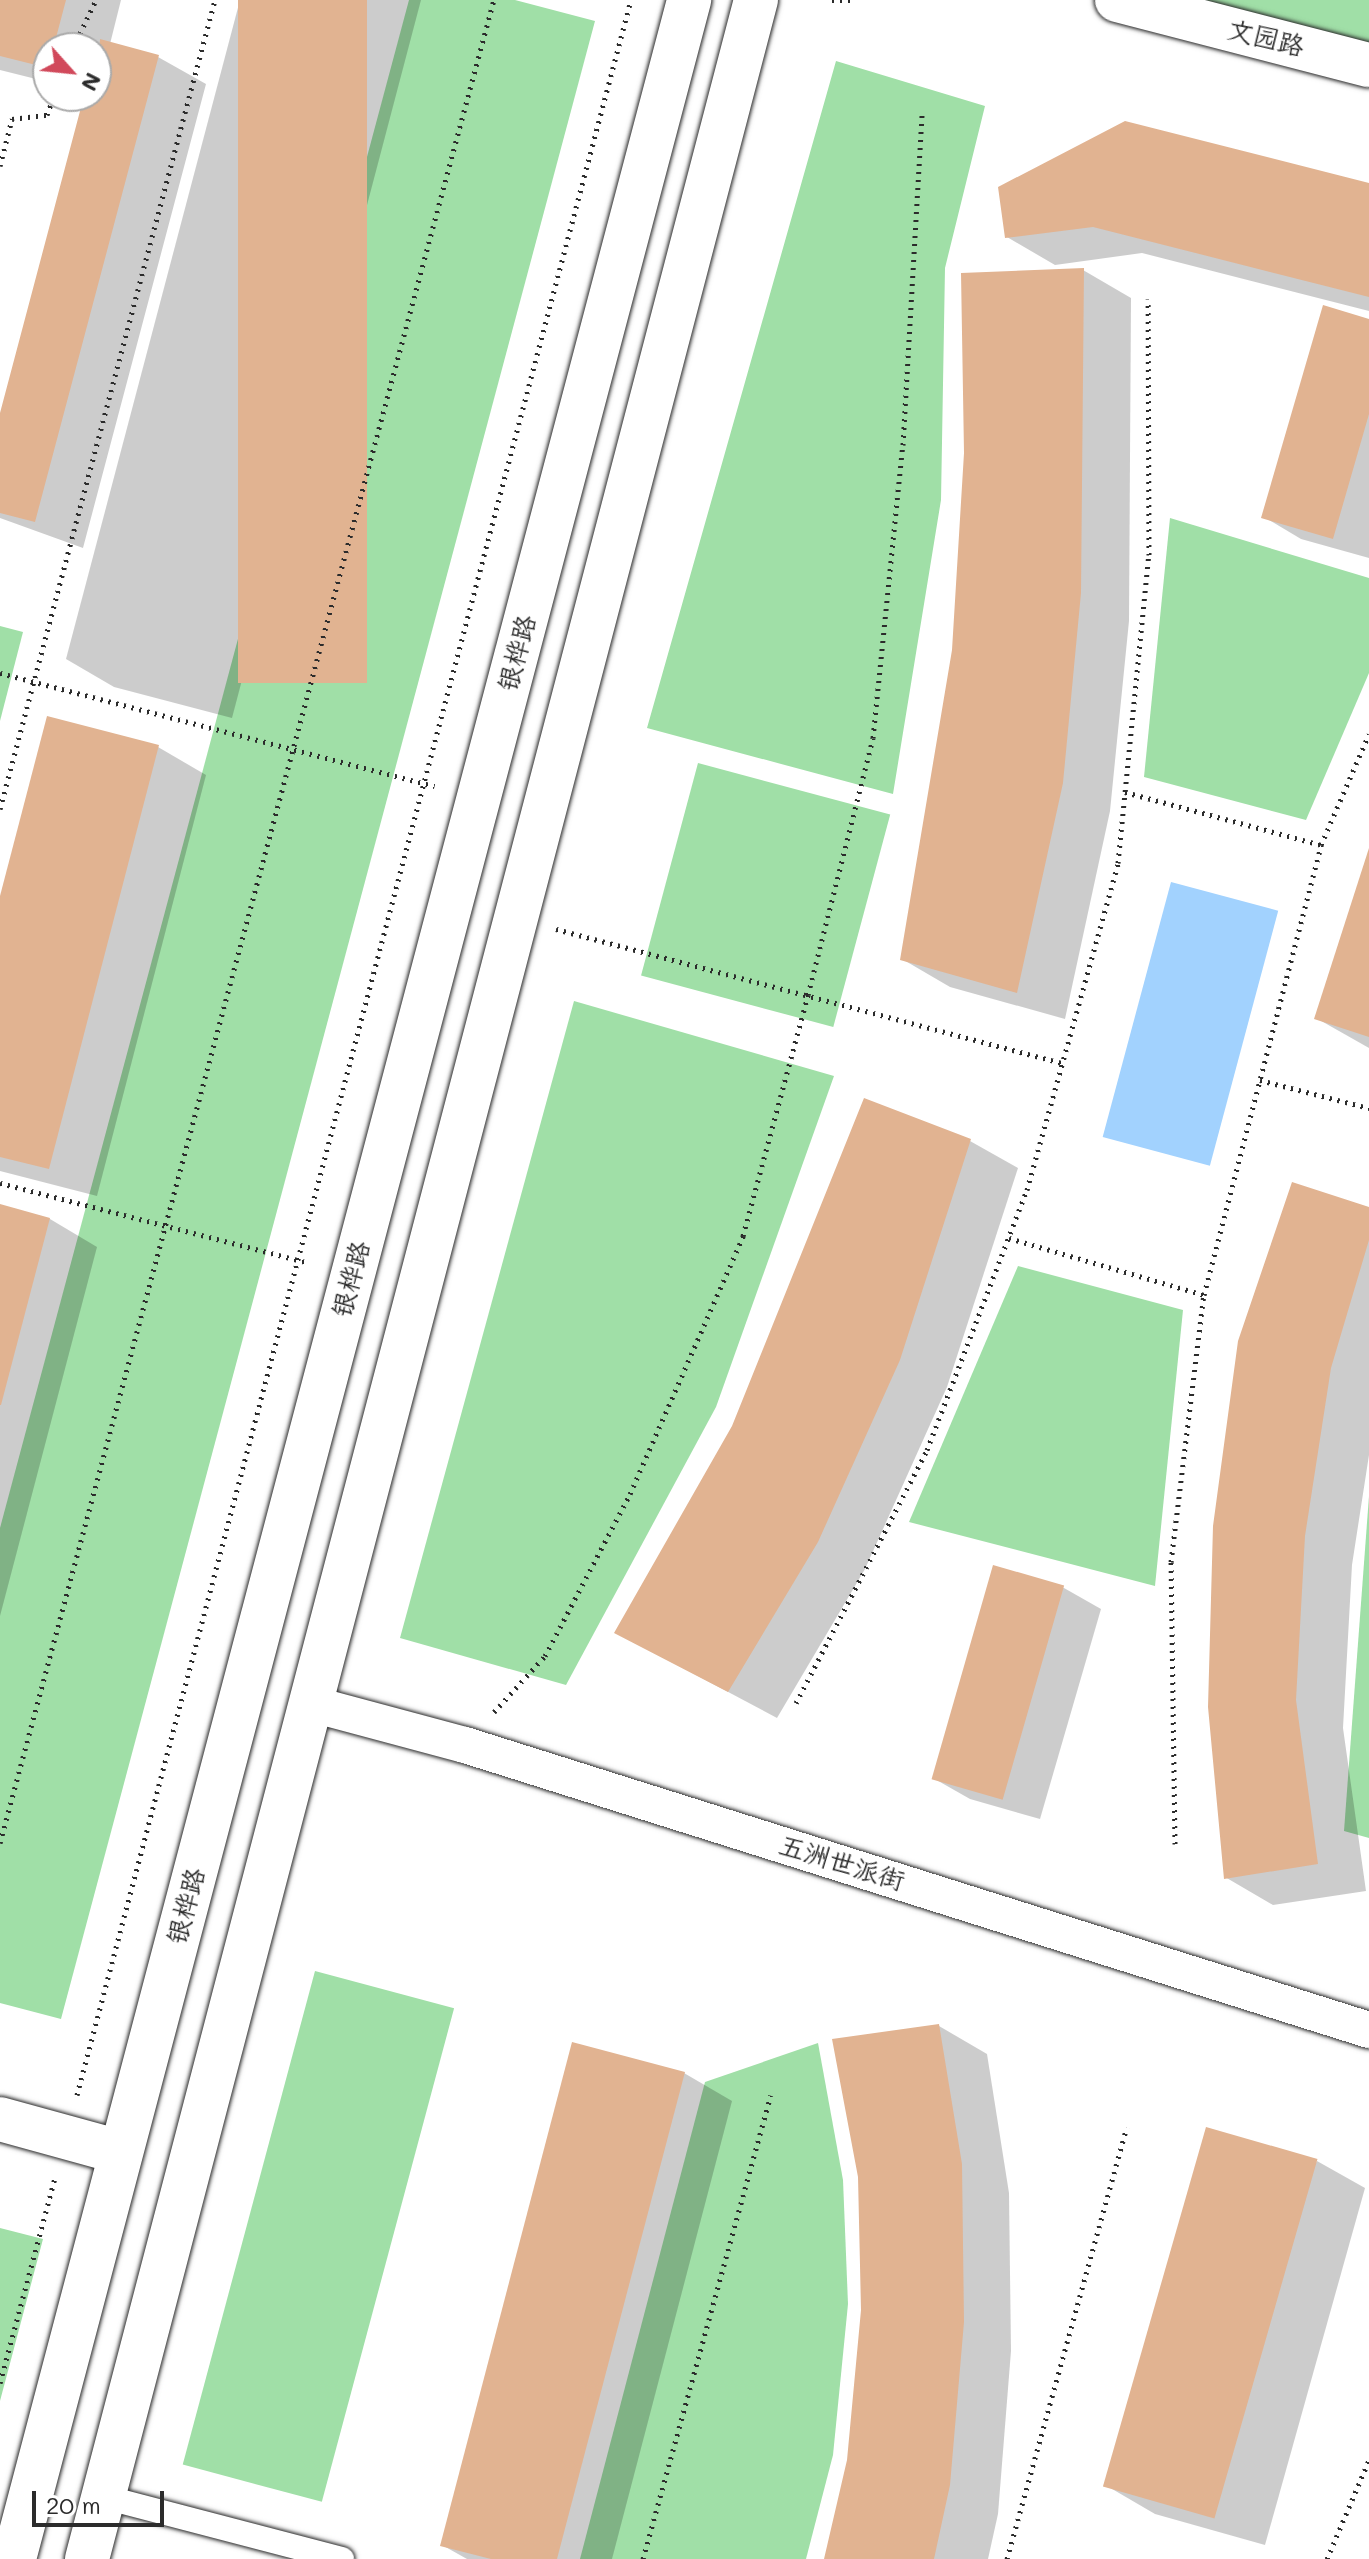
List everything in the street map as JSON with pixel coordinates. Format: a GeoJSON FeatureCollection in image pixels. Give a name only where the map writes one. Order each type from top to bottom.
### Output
{"type":"FeatureCollection","features":[{"type":"Feature","properties":{"kind":"main road","name":"银桦路"},"geometry":{"type":"LineString","coordinates":[[14,2559],[689,0]]}},
{"type":"Feature","properties":{"kind":"main road"},"geometry":{"type":"LineString","coordinates":[[87,2559],[756,0]]}},
{"type":"Feature","properties":{"kind":"main road","name":"文园路"},"geometry":{"type":"LineString","coordinates":[[1117,0],[1369,65]]}},
{"type":"Feature","properties":{"kind":"main road"},"geometry":{"type":"LineString","coordinates":[[0,2119],[120,2152]]}},
{"type":"Feature","properties":{"kind":"street","name":"五洲世派街"},"geometry":{"type":"LineString","coordinates":[[312,1704],[465,1745],[1369,2030]]}},
{"type":"Feature","properties":{"kind":"lane"},"geometry":{"type":"LineString","coordinates":[[104,2497],[342,2559]]}},
{"type":"Feature","properties":{"kind":"path"},"geometry":{"type":"LineString","coordinates":[[81,32],[96,0]]}},
{"type":"Feature","properties":{"kind":"path"},"geometry":{"type":"LineString","coordinates":[[0,809],[215,0]]}},
{"type":"Feature","properties":{"kind":"path"},"geometry":{"type":"LineString","coordinates":[[0,1843],[494,0]]}},
{"type":"Feature","properties":{"kind":"path"},"geometry":{"type":"LineString","coordinates":[[0,2383],[631,0]]}},
{"type":"Feature","properties":{"kind":"path"},"geometry":{"type":"LineString","coordinates":[[832,0],[855,0]]}},
{"type":"Feature","properties":{"kind":"path"},"geometry":{"type":"LineString","coordinates":[[0,166],[12,119],[47,115],[48,112]]}},
{"type":"Feature","properties":{"kind":"path"},"geometry":{"type":"LineString","coordinates":[[465,1745],[545,1656],[630,1494],[743,1236],[873,738],[903,445],[922,112]]}},
{"type":"Feature","properties":{"kind":"path"},"geometry":{"type":"LineString","coordinates":[[796,1703],[927,1450],[1009,1238],[1118,863],[1149,555],[1148,299]]}},
{"type":"Feature","properties":{"kind":"path"},"geometry":{"type":"LineString","coordinates":[[0,673],[479,797]]}},
{"type":"Feature","properties":{"kind":"path"},"geometry":{"type":"LineString","coordinates":[[1175,1844],[1171,1562],[1204,1295],[1321,845],[1369,734]]}},
{"type":"Feature","properties":{"kind":"path"},"geometry":{"type":"LineString","coordinates":[[1125,792],[1321,845]]}},
{"type":"Feature","properties":{"kind":"path"},"geometry":{"type":"LineString","coordinates":[[517,919],[1062,1063]]}},
{"type":"Feature","properties":{"kind":"path"},"geometry":{"type":"LineString","coordinates":[[1260,1080],[1369,1108]]}},
{"type":"Feature","properties":{"kind":"path"},"geometry":{"type":"LineString","coordinates":[[0,1183],[353,1274]]}},
{"type":"Feature","properties":{"kind":"path"},"geometry":{"type":"LineString","coordinates":[[1009,1238],[1204,1295]]}},
{"type":"Feature","properties":{"kind":"path"},"geometry":{"type":"LineString","coordinates":[[643,2559],[771,2095]]}},
{"type":"Feature","properties":{"kind":"path"},"geometry":{"type":"LineString","coordinates":[[1007,2559],[1127,2127]]}},
{"type":"Feature","properties":{"kind":"path"},"geometry":{"type":"LineString","coordinates":[[1327,2559],[1369,2460]]}},
{"type":"Feature","properties":{"kind":"green space"},"geometry":{"type":"Polygon","coordinates":[[[409,0],[515,0],[595,21],[61,2019],[0,2003],[0,1528],[409,0]]]}},
{"type":"Feature","properties":{"kind":"green space"},"geometry":{"type":"Polygon","coordinates":[[[1195,0],[1369,0],[1369,44],[1195,0]]]}},
{"type":"Feature","properties":{"kind":"green space"},"geometry":{"type":"Polygon","coordinates":[[[836,61],[985,106],[945,268],[941,500],[893,794],[647,728],[836,61]]]}},
{"type":"Feature","properties":{"kind":"green space"},"geometry":{"type":"Polygon","coordinates":[[[1170,518],[1369,578],[1369,673],[1306,820],[1144,777],[1170,518]]]}},
{"type":"Feature","properties":{"kind":"green space"},"geometry":{"type":"Polygon","coordinates":[[[0,626],[23,632],[0,721],[0,626]]]}},
{"type":"Feature","properties":{"kind":"green space"},"geometry":{"type":"Polygon","coordinates":[[[698,763],[890,815],[833,1027],[641,976],[698,763]]]}},
{"type":"Feature","properties":{"kind":"green space"},"geometry":{"type":"Polygon","coordinates":[[[574,1001],[834,1076],[716,1407],[566,1685],[400,1638],[574,1001]]]}},
{"type":"Feature","properties":{"kind":"green space"},"geometry":{"type":"Polygon","coordinates":[[[1018,1266],[1183,1310],[1155,1586],[909,1522],[1018,1266]]]}},
{"type":"Feature","properties":{"kind":"green space"},"geometry":{"type":"Polygon","coordinates":[[[1369,1496],[1369,1838],[1344,1831],[1369,1496]]]}},
{"type":"Feature","properties":{"kind":"green space"},"geometry":{"type":"Polygon","coordinates":[[[315,1971],[454,2008],[322,2502],[183,2465],[315,1971]]]}},
{"type":"Feature","properties":{"kind":"green space"},"geometry":{"type":"Polygon","coordinates":[[[818,2043],[843,2180],[848,2304],[833,2455],[806,2559],[580,2559],[705,2082],[818,2043]]]}},
{"type":"Feature","properties":{"kind":"green space"},"geometry":{"type":"Polygon","coordinates":[[[0,2228],[43,2239],[0,2401],[0,2228]]]}},
{"type":"Feature","properties":{"kind":"water"},"geometry":{"type":"Polygon","coordinates":[[[1171,882],[1278,911],[1210,1166],[1103,1137],[1171,882]]]}},
{"type":"Feature","properties":{"kind":"building"},"geometry":{"type":"Polygon","coordinates":[[[0,0],[66,0],[58,32],[32,32],[32,64],[0,56],[0,0]]]}},
{"type":"Feature","properties":{"kind":"building"},"geometry":{"type":"Polygon","coordinates":[[[238,0],[367,0],[367,683],[238,683],[238,0]]]}},
{"type":"Feature","properties":{"kind":"building"},"geometry":{"type":"Polygon","coordinates":[[[112,42],[159,55],[35,522],[0,513],[0,413],[80,112],[112,112],[112,42]]]}},
{"type":"Feature","properties":{"kind":"building"},"geometry":{"type":"Polygon","coordinates":[[[1125,121],[1369,183],[1369,297],[1093,227],[1005,238],[998,187],[1125,121]]]}},
{"type":"Feature","properties":{"kind":"building"},"geometry":{"type":"Polygon","coordinates":[[[1084,268],[1081,593],[1063,783],[1017,993],[900,960],[952,650],[964,453],[961,273],[1084,268]]]}},
{"type":"Feature","properties":{"kind":"building"},"geometry":{"type":"Polygon","coordinates":[[[1323,305],[1369,319],[1369,414],[1333,539],[1261,518],[1323,305]]]}},
{"type":"Feature","properties":{"kind":"building"},"geometry":{"type":"Polygon","coordinates":[[[47,716],[159,745],[49,1169],[0,1157],[0,896],[47,716]]]}},
{"type":"Feature","properties":{"kind":"building"},"geometry":{"type":"Polygon","coordinates":[[[1369,848],[1369,1037],[1314,1019],[1369,848]]]}},
{"type":"Feature","properties":{"kind":"building"},"geometry":{"type":"Polygon","coordinates":[[[864,1098],[971,1139],[900,1360],[818,1542],[728,1692],[614,1633],[732,1426],[864,1098]]]}},
{"type":"Feature","properties":{"kind":"building"},"geometry":{"type":"Polygon","coordinates":[[[1292,1182],[1369,1207],[1369,1240],[1331,1368],[1305,1536],[1296,1700],[1318,1864],[1224,1879],[1208,1707],[1213,1526],[1238,1341],[1292,1182]]]}},
{"type":"Feature","properties":{"kind":"building"},"geometry":{"type":"Polygon","coordinates":[[[0,1204],[50,1218],[1,1405],[0,1405],[0,1204]]]}},
{"type":"Feature","properties":{"kind":"building"},"geometry":{"type":"Polygon","coordinates":[[[993,1565],[1064,1585],[1003,1800],[932,1779],[993,1565]]]}},
{"type":"Feature","properties":{"kind":"building"},"geometry":{"type":"Polygon","coordinates":[[[939,2024],[962,2164],[964,2322],[950,2485],[934,2559],[824,2559],[847,2460],[861,2310],[858,2177],[832,2039],[939,2024]]]}},
{"type":"Feature","properties":{"kind":"building"},"geometry":{"type":"Polygon","coordinates":[[[572,2042],[685,2072],[557,2559],[491,2559],[440,2546],[572,2042]]]}},
{"type":"Feature","properties":{"kind":"building"},"geometry":{"type":"Polygon","coordinates":[[[1206,2127],[1318,2159],[1214,2518],[1103,2487],[1206,2127]]]}}]}
